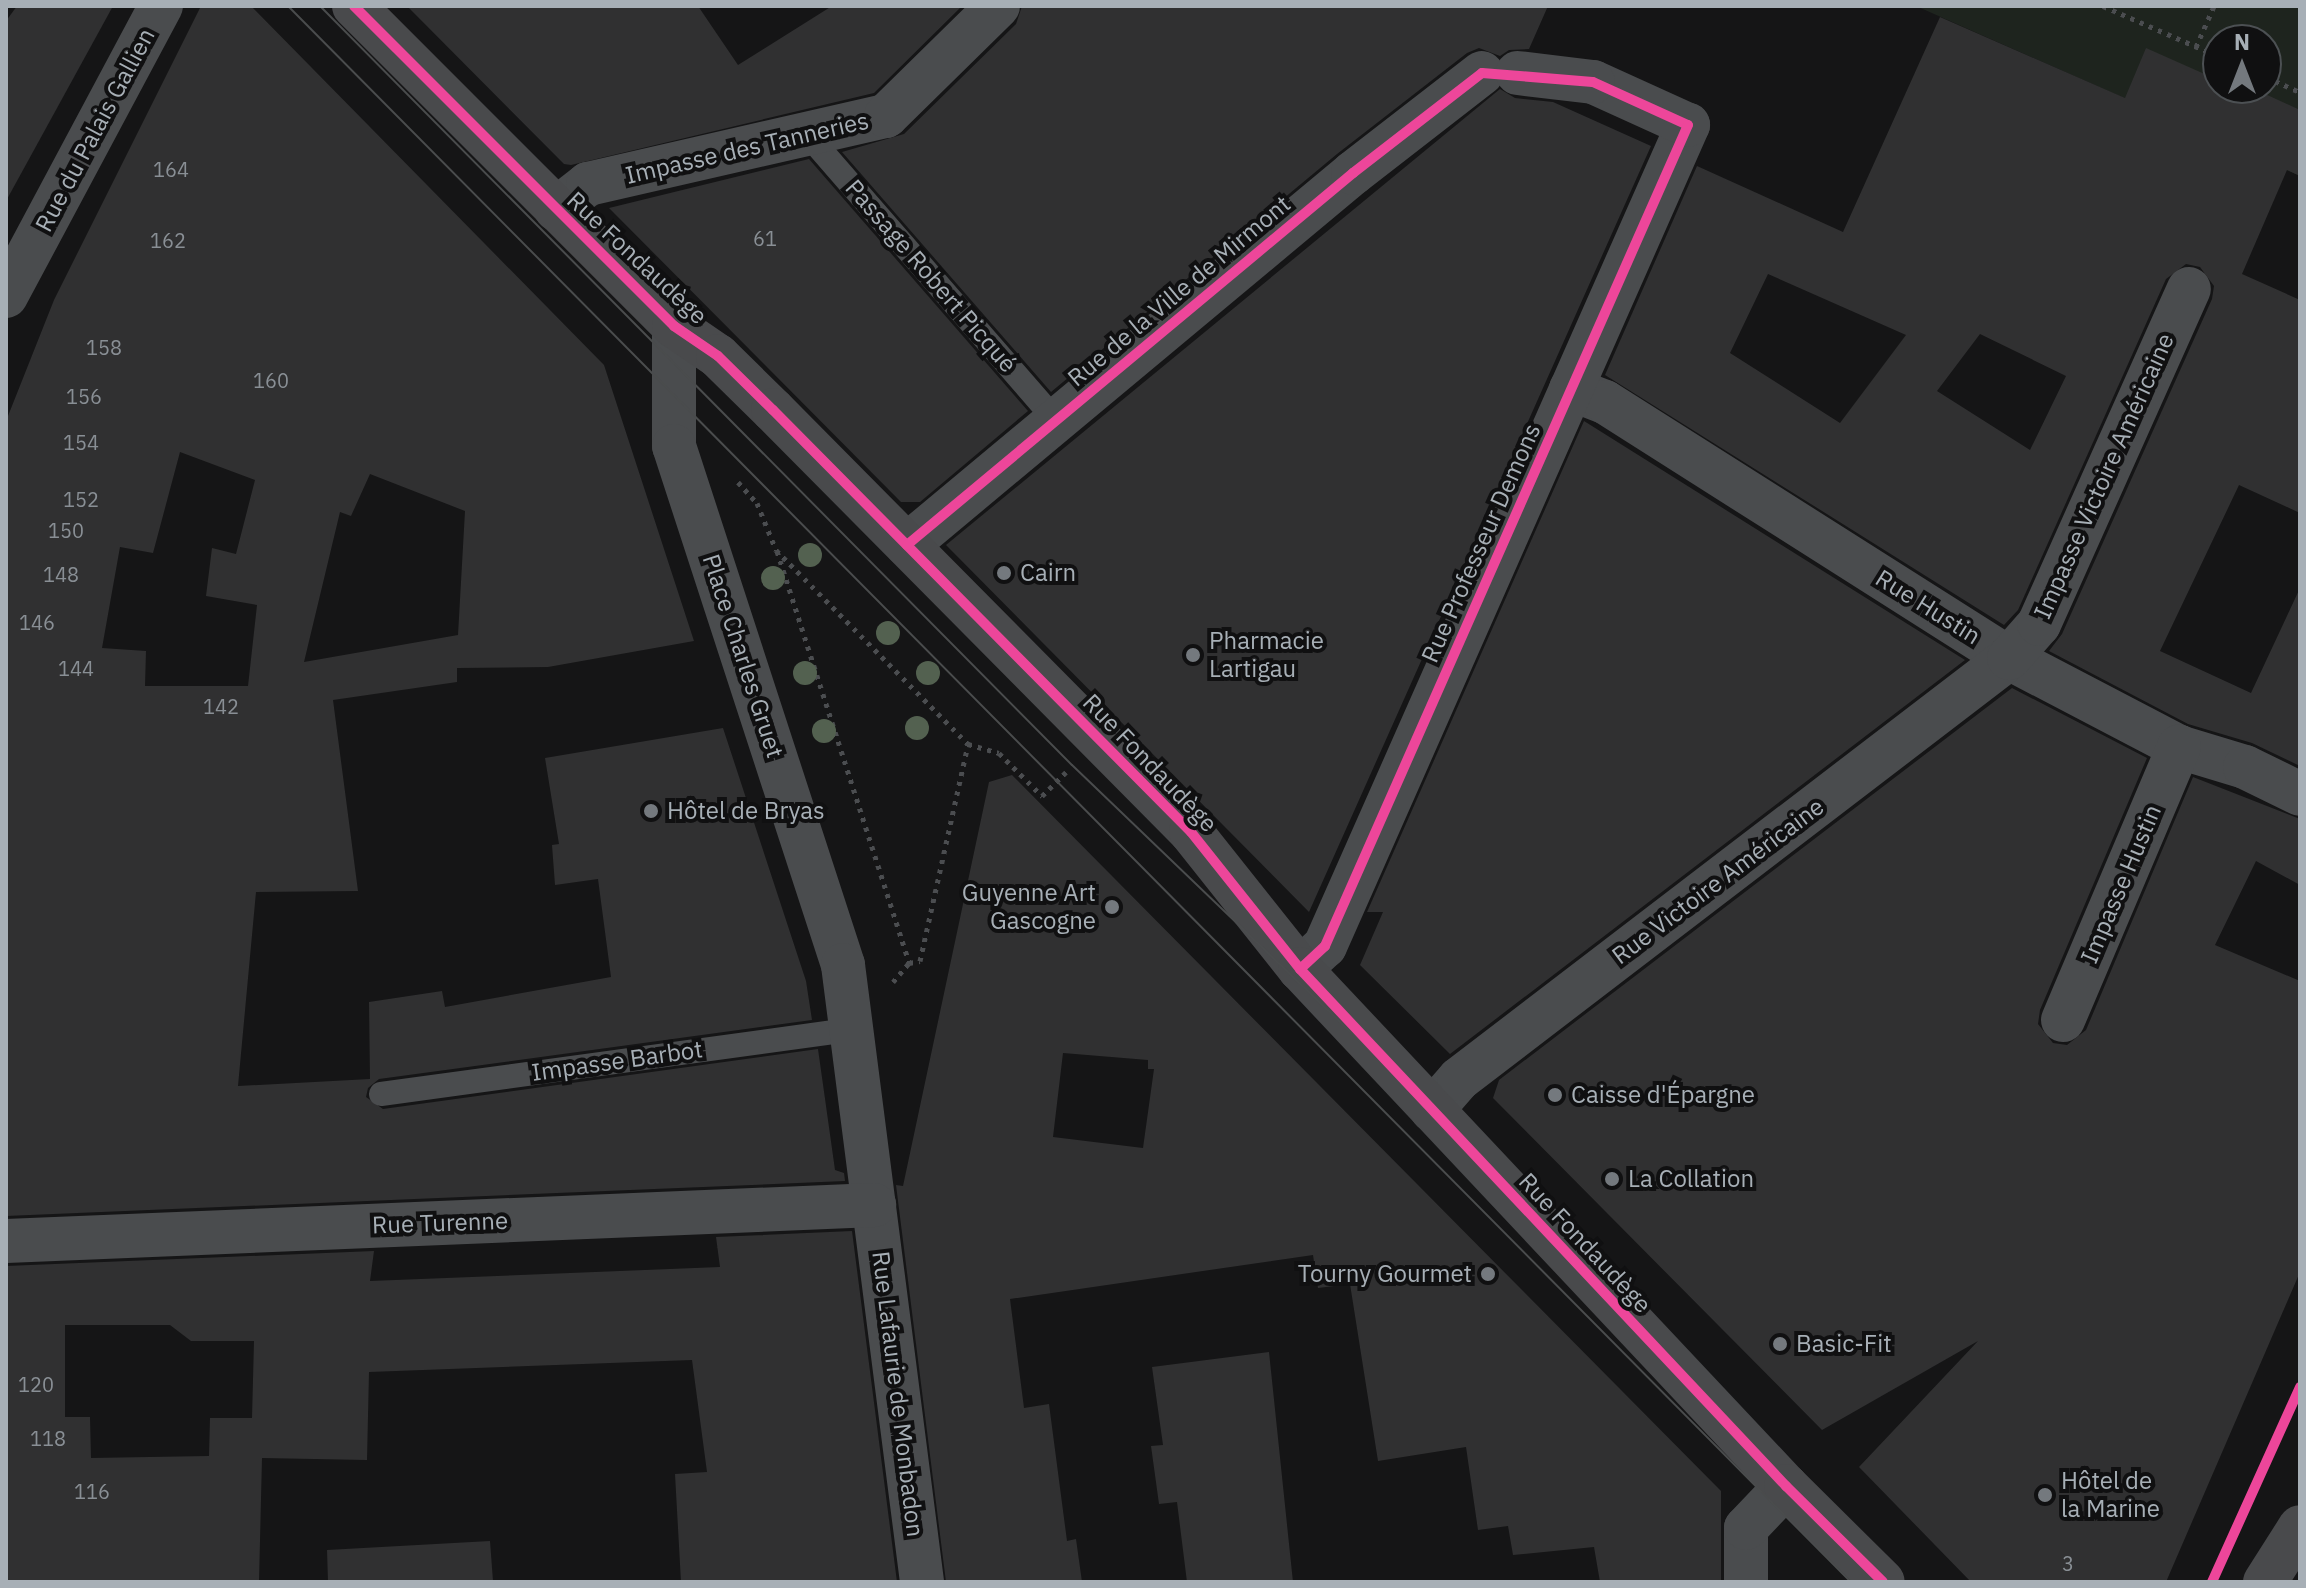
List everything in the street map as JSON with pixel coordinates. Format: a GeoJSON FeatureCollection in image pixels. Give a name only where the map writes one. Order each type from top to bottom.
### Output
{"type":"FeatureCollection","features":[{"type":"Feature","properties":{"kind":"main road","name":"Rue Fondaudège"},"geometry":{"type":"LineString","coordinates":[[354,6],[674,326],[718,356],[1191,832],[1300,969],[1786,1486],[1883,1582]]}},
{"type":"Feature","properties":{"kind":"main road"},"geometry":{"type":"LineString","coordinates":[[2265,1582],[2300,1527]]}},
{"type":"Feature","properties":{"kind":"street","name":"Rue du Palais Gallien"},"geometry":{"type":"LineString","coordinates":[[6,296],[161,6]]}},
{"type":"Feature","properties":{"kind":"street","name":"Impasse des Tanneries"},"geometry":{"type":"LineString","coordinates":[[556,209],[588,184],[886,116],[998,6]]}},
{"type":"Feature","properties":{"kind":"street","name":"Rue de la Ville de Mirmont"},"geometry":{"type":"LineString","coordinates":[[907,545],[1353,173],[1500,73],[1593,82],[1688,125]]}},
{"type":"Feature","properties":{"kind":"street","name":"Rue Professeur Demons"},"geometry":{"type":"LineString","coordinates":[[1300,969],[1325,946],[1688,125]]}},
{"type":"Feature","properties":{"kind":"street","name":"Impasse Victoire Américaine"},"geometry":{"type":"LineString","coordinates":[[2009,658],[2039,624],[2189,289]]}},
{"type":"Feature","properties":{"kind":"street","name":"Place Charles Gruet"},"geometry":{"type":"LineString","coordinates":[[674,326],[674,446],[843,965],[854,1029],[874,1205]]}},
{"type":"Feature","properties":{"kind":"street","name":"Rue Hustin"},"geometry":{"type":"LineString","coordinates":[[1571,389],[1605,402],[2009,658],[2179,747],[2245,767],[2300,794]]}},
{"type":"Feature","properties":{"kind":"street","name":"Rue Victoire Américaine"},"geometry":{"type":"LineString","coordinates":[[1432,1110],[1459,1079],[2009,658]]}},
{"type":"Feature","properties":{"kind":"street","name":"Impasse Hustin"},"geometry":{"type":"LineString","coordinates":[[2063,1020],[2179,747]]}},
{"type":"Feature","properties":{"kind":"street","name":"Rue Turenne"},"geometry":{"type":"LineString","coordinates":[[6,1241],[874,1205]]}},
{"type":"Feature","properties":{"kind":"street","name":"Rue Lafaurie de Monbadon"},"geometry":{"type":"LineString","coordinates":[[874,1205],[922,1582]]}},
{"type":"Feature","properties":{"kind":"street"},"geometry":{"type":"LineString","coordinates":[[1746,1582],[1746,1528],[1786,1486]]}},
{"type":"Feature","properties":{"kind":"lane","name":"Passage Robert Picqué"},"geometry":{"type":"LineString","coordinates":[[807,134],[1055,419]]}},
{"type":"Feature","properties":{"kind":"lane","name":"Impasse Barbot"},"geometry":{"type":"LineString","coordinates":[[381,1094],[854,1029]]}},
{"type":"Feature","properties":{"kind":"path"},"geometry":{"type":"LineString","coordinates":[[2103,6],[2202,49]]}},
{"type":"Feature","properties":{"kind":"path"},"geometry":{"type":"LineString","coordinates":[[2196,47],[2214,6]]}},
{"type":"Feature","properties":{"kind":"path"},"geometry":{"type":"LineString","coordinates":[[684,475],[719,461],[757,503],[776,550],[909,963]]}},
{"type":"Feature","properties":{"kind":"path"},"geometry":{"type":"LineString","coordinates":[[776,550],[968,744],[999,753],[1042,796],[1099,740]]}},
{"type":"Feature","properties":{"kind":"path"},"geometry":{"type":"LineString","coordinates":[[854,1029],[909,963],[920,961],[968,744]]}},
{"type":"Feature","properties":{"kind":"shaded area"},"geometry":{"type":"Polygon","coordinates":[[[1916,6],[2300,6],[2300,176],[1916,6]]]}},
{"type":"Feature","properties":{"kind":"building"},"geometry":{"type":"Polygon","coordinates":[[[17,6],[113,6],[6,201],[6,21],[17,6]]]}},
{"type":"Feature","properties":{"kind":"building"},"geometry":{"type":"Polygon","coordinates":[[[201,6],[251,6],[604,365],[694,641],[548,667],[457,668],[457,682],[333,700],[358,891],[256,892],[238,1086],[370,1079],[369,1002],[442,991],[445,1007],[611,977],[598,879],[555,885],[552,845],[559,844],[545,758],[723,728],[806,981],[812,1020],[379,1079],[368,1088],[366,1097],[383,1109],[818,1049],[835,1170],[844,1173],[845,1181],[6,1216],[6,421],[54,300],[201,6]],[[180,452],[153,553],[120,547],[102,648],[146,651],[145,686],[248,686],[257,605],[206,596],[212,548],[236,554],[255,480],[180,452]],[[370,474],[351,516],[340,512],[304,662],[458,635],[465,511],[370,474]]]}},
{"type":"Feature","properties":{"kind":"building"},"geometry":{"type":"Polygon","coordinates":[[[407,6],[698,6],[738,65],[832,6],[962,6],[874,93],[571,165],[564,164],[407,6]]]}},
{"type":"Feature","properties":{"kind":"building"},"geometry":{"type":"Polygon","coordinates":[[[1022,6],[1548,6],[1529,49],[1509,50],[1500,56],[1479,48],[1467,53],[1337,154],[1051,392],[842,152],[904,134],[1016,24],[1022,6]]]}},
{"type":"Feature","properties":{"kind":"building"},"geometry":{"type":"Polygon","coordinates":[[[1940,17],[2125,98],[2146,48],[2202,73],[2202,104],[2282,102],[2300,110],[2300,176],[2287,170],[2242,274],[2300,300],[2300,513],[2239,485],[2160,651],[2251,693],[2300,588],[2300,766],[2252,743],[2188,724],[2049,651],[2062,634],[2212,299],[2214,286],[2200,267],[2186,264],[2166,279],[2018,610],[2004,625],[1605,375],[1697,166],[1843,232],[1940,17]],[[1768,274],[1730,353],[1840,423],[1906,335],[1768,274]],[[1980,334],[1937,391],[2030,450],[2066,376],[1980,334]]]}},
{"type":"Feature","properties":{"kind":"building"},"geometry":{"type":"Polygon","coordinates":[[[1500,89],[1515,98],[1553,102],[1651,146],[1309,912],[946,545],[1500,89]]]}},
{"type":"Feature","properties":{"kind":"building"},"geometry":{"type":"Polygon","coordinates":[[[809,159],[1028,411],[920,502],[901,502],[609,208],[809,159]]]}},
{"type":"Feature","properties":{"kind":"building"},"geometry":{"type":"Polygon","coordinates":[[[1584,421],[1965,660],[1450,1054],[1360,965],[1383,912],[1367,912],[1584,421]]]}},
{"type":"Feature","properties":{"kind":"building"},"geometry":{"type":"Polygon","coordinates":[[[2012,688],[2147,758],[2040,1010],[2038,1024],[2053,1043],[2067,1045],[2086,1030],[2193,777],[2300,819],[2300,885],[2256,861],[2215,945],[2300,981],[2300,1272],[2166,1582],[1971,1582],[1859,1467],[1978,1341],[1822,1430],[1493,1098],[1499,1080],[2012,688]]]}},
{"type":"Feature","properties":{"kind":"building"},"geometry":{"type":"Polygon","coordinates":[[[1012,775],[1721,1491],[1721,1582],[1600,1582],[1594,1547],[1513,1555],[1508,1526],[1478,1530],[1466,1447],[1378,1461],[1350,1284],[1318,1288],[1313,1255],[1010,1299],[1024,1408],[1049,1404],[1067,1541],[1076,1539],[1082,1582],[946,1582],[896,1185],[903,1186],[989,782],[1012,775]],[[1063,1053],[1053,1137],[1143,1148],[1154,1069],[1148,1069],[1148,1060],[1063,1053]]]}},
{"type":"Feature","properties":{"kind":"building"},"geometry":{"type":"Polygon","coordinates":[[[852,1231],[897,1582],[681,1582],[675,1474],[707,1472],[692,1360],[369,1372],[367,1460],[262,1458],[259,1582],[6,1582],[6,1266],[374,1251],[370,1281],[720,1267],[716,1237],[852,1231]],[[65,1325],[65,1417],[90,1417],[91,1458],[209,1456],[210,1418],[252,1418],[254,1341],[191,1341],[170,1325],[65,1325]]]}},
{"type":"Feature","properties":{"kind":"building"},"geometry":{"type":"Polygon","coordinates":[[[1269,1352],[1293,1582],[1187,1582],[1177,1502],[1159,1504],[1151,1446],[1163,1445],[1152,1367],[1269,1352]]]}},
{"type":"Feature","properties":{"kind":"building"},"geometry":{"type":"Polygon","coordinates":[[[490,1541],[493,1581],[328,1582],[327,1550],[490,1541]]]}},
{"type":"Feature","properties":{"kind":"tram line"},"geometry":{"type":"LineString","coordinates":[[288,6],[1851,1582]]}},
{"type":"Feature","properties":{"kind":"tram line"},"geometry":{"type":"LineString","coordinates":[[320,6],[1072,765],[1432,1110],[1883,1582]]}},
{"type":"Feature","properties":{"kind":"cycle path"},"geometry":{"type":"LineString","coordinates":[[354,6],[674,326],[718,356],[773,410],[1191,832],[1300,969],[1786,1486],[1883,1582]]}},
{"type":"Feature","properties":{"kind":"cycle path"},"geometry":{"type":"LineString","coordinates":[[907,545],[1353,173],[1482,73],[1593,82],[1688,125],[1325,946],[1300,969]]}},
{"type":"Feature","properties":{"kind":"cycle path"},"geometry":{"type":"LineString","coordinates":[[2212,1582],[2300,1387]]}},
{"type":"Feature","properties":{"kind":"place","name":"Cairn"},"geometry":{"type":"Point","coordinates":[1004,573]}},
{"type":"Feature","properties":{"kind":"place","name":"Pharmacie Lartigau"},"geometry":{"type":"Point","coordinates":[1193,655]}},
{"type":"Feature","properties":{"kind":"place","name":"Hôtel de Bryas"},"geometry":{"type":"Point","coordinates":[651,811]}},
{"type":"Feature","properties":{"kind":"place","name":"Guyenne Art Gascogne"},"geometry":{"type":"Point","coordinates":[1112,907]}},
{"type":"Feature","properties":{"kind":"place","name":"Caisse d'Épargne"},"geometry":{"type":"Point","coordinates":[1555,1095]}},
{"type":"Feature","properties":{"kind":"place","name":"La Collation"},"geometry":{"type":"Point","coordinates":[1612,1179]}},
{"type":"Feature","properties":{"kind":"place","name":"Tourny Gourmet"},"geometry":{"type":"Point","coordinates":[1488,1274]}},
{"type":"Feature","properties":{"kind":"place","name":"Basic-Fit"},"geometry":{"type":"Point","coordinates":[1780,1344]}},
{"type":"Feature","properties":{"kind":"place","name":"Hôtel de la Marine"},"geometry":{"type":"Point","coordinates":[2045,1495]}}]}
